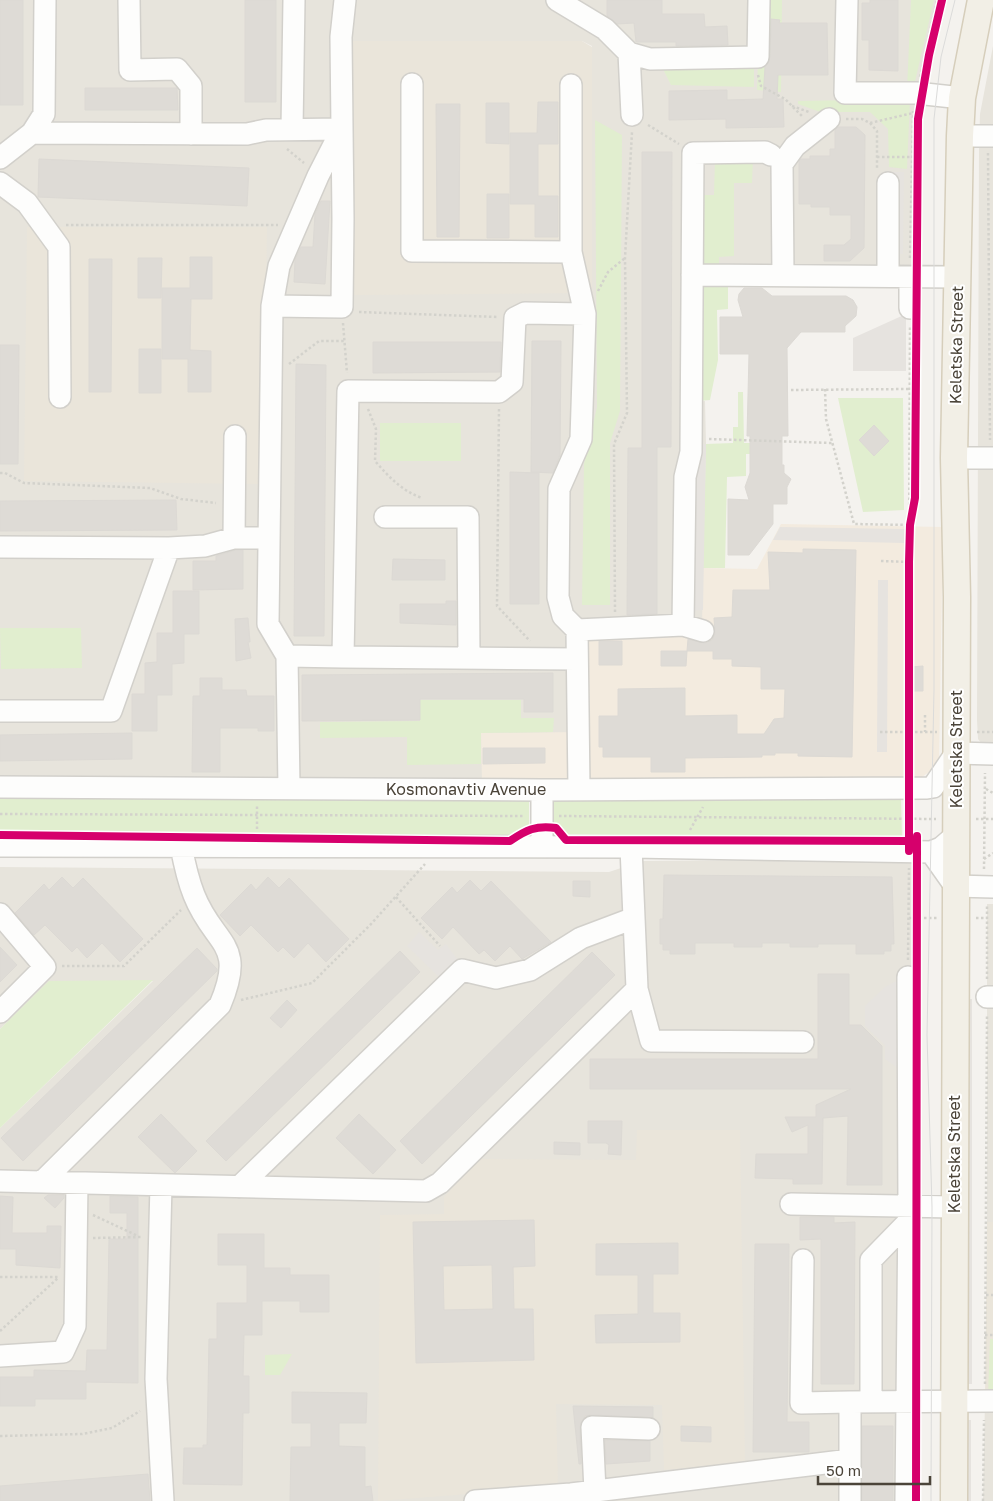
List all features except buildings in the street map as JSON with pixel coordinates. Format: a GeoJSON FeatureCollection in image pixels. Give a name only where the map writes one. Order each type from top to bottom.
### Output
{"type":"FeatureCollection","features":[{"type":"Feature","properties":{"kind":"main road","name":"Keletska Street"},"geometry":{"type":"LineString","coordinates":[[954,1501],[955,886],[950,820],[956,753],[954,458],[962,98],[981,0]]}},
{"type":"Feature","properties":{"kind":"street"},"geometry":{"type":"LineString","coordinates":[[0,158],[32,133],[44,114],[46,0]]}},
{"type":"Feature","properties":{"kind":"street"},"geometry":{"type":"LineString","coordinates":[[129,0],[130,70],[177,69],[191,86],[191,134]]}},
{"type":"Feature","properties":{"kind":"street"},"geometry":{"type":"LineString","coordinates":[[292,130],[294,0]]}},
{"type":"Feature","properties":{"kind":"street"},"geometry":{"type":"LineString","coordinates":[[272,306],[342,309],[341,37],[345,0]]}},
{"type":"Feature","properties":{"kind":"street"},"geometry":{"type":"LineString","coordinates":[[557,0],[606,29],[629,53],[650,59],[758,57],[759,0]]}},
{"type":"Feature","properties":{"kind":"street"},"geometry":{"type":"LineString","coordinates":[[847,0],[845,93],[917,100],[962,98]]}},
{"type":"Feature","properties":{"kind":"street"},"geometry":{"type":"LineString","coordinates":[[629,53],[632,115]]}},
{"type":"Feature","properties":{"kind":"street"},"geometry":{"type":"LineString","coordinates":[[412,84],[412,251],[571,252]]}},
{"type":"Feature","properties":{"kind":"street"},"geometry":{"type":"LineString","coordinates":[[571,85],[571,252],[585,314],[581,439],[560,489],[558,597],[563,616],[577,630],[580,789]]}},
{"type":"Feature","properties":{"kind":"street"},"geometry":{"type":"LineString","coordinates":[[783,275],[782,164],[795,146],[823,124]]}},
{"type":"Feature","properties":{"kind":"street"},"geometry":{"type":"LineString","coordinates":[[32,133],[246,134],[266,130],[342,129]]}},
{"type":"Feature","properties":{"kind":"street"},"geometry":{"type":"LineString","coordinates":[[289,788],[287,656],[268,624],[272,306],[279,266],[318,176],[342,129]]}},
{"type":"Feature","properties":{"kind":"street"},"geometry":{"type":"LineString","coordinates":[[960,136],[991,137]]}},
{"type":"Feature","properties":{"kind":"street"},"geometry":{"type":"LineString","coordinates":[[683,625],[685,477],[691,452],[693,153],[765,152],[770,155]]}},
{"type":"Feature","properties":{"kind":"street"},"geometry":{"type":"LineString","coordinates":[[0,183],[26,203],[59,247],[60,397]]}},
{"type":"Feature","properties":{"kind":"street"},"geometry":{"type":"LineString","coordinates":[[888,183],[888,276]]}},
{"type":"Feature","properties":{"kind":"street"},"geometry":{"type":"LineString","coordinates":[[692,275],[958,277]]}},
{"type":"Feature","properties":{"kind":"street"},"geometry":{"type":"LineString","coordinates":[[913,317],[914,277]]}},
{"type":"Feature","properties":{"kind":"street"},"geometry":{"type":"LineString","coordinates":[[343,656],[355,391],[499,392],[512,382],[514,318],[525,313],[585,314]]}},
{"type":"Feature","properties":{"kind":"street"},"geometry":{"type":"LineString","coordinates":[[234,538],[235,436]]}},
{"type":"Feature","properties":{"kind":"street"},"geometry":{"type":"LineString","coordinates":[[954,458],[991,458]]}},
{"type":"Feature","properties":{"kind":"street"},"geometry":{"type":"LineString","coordinates":[[385,516],[468,517],[469,658]]}},
{"type":"Feature","properties":{"kind":"street"},"geometry":{"type":"LineString","coordinates":[[0,547],[169,548],[205,546],[234,538],[269,538]]}},
{"type":"Feature","properties":{"kind":"street"},"geometry":{"type":"LineString","coordinates":[[0,711],[111,711],[169,548]]}},
{"type":"Feature","properties":{"kind":"street"},"geometry":{"type":"LineString","coordinates":[[577,630],[683,625],[703,631]]}},
{"type":"Feature","properties":{"kind":"street"},"geometry":{"type":"LineString","coordinates":[[287,656],[577,659]]}},
{"type":"Feature","properties":{"kind":"street"},"geometry":{"type":"LineString","coordinates":[[933,787],[956,753],[989,763]]}},
{"type":"Feature","properties":{"kind":"street","name":"Kosmonavtiv Avenue"},"geometry":{"type":"LineString","coordinates":[[0,787],[542,790],[933,787]]}},
{"type":"Feature","properties":{"kind":"street"},"geometry":{"type":"LineString","coordinates":[[0,846],[941,848],[950,820],[941,787],[933,787]]}},
{"type":"Feature","properties":{"kind":"street"},"geometry":{"type":"LineString","coordinates":[[542,790],[542,847]]}},
{"type":"Feature","properties":{"kind":"street"},"geometry":{"type":"LineString","coordinates":[[42,1182],[220,1005],[230,982],[232,966],[228,951],[194,896],[181,846]]}},
{"type":"Feature","properties":{"kind":"street"},"geometry":{"type":"LineString","coordinates":[[913,847],[955,886],[988,888]]}},
{"type":"Feature","properties":{"kind":"street"},"geometry":{"type":"LineString","coordinates":[[631,848],[637,989],[651,1041],[803,1042]]}},
{"type":"Feature","properties":{"kind":"street"},"geometry":{"type":"LineString","coordinates":[[0,914],[45,967],[0,1012]]}},
{"type":"Feature","properties":{"kind":"street"},"geometry":{"type":"LineString","coordinates":[[239,1187],[462,970],[496,978],[530,970],[581,938],[634,918]]}},
{"type":"Feature","properties":{"kind":"street"},"geometry":{"type":"LineString","coordinates":[[906,1501],[909,1214],[908,977]]}},
{"type":"Feature","properties":{"kind":"street"},"geometry":{"type":"LineString","coordinates":[[0,1181],[426,1191],[440,1183],[637,989]]}},
{"type":"Feature","properties":{"kind":"street"},"geometry":{"type":"LineString","coordinates":[[0,1356],[63,1352],[75,1326],[77,1183]]}},
{"type":"Feature","properties":{"kind":"street"},"geometry":{"type":"LineString","coordinates":[[161,1185],[150,1237],[163,1501]]}},
{"type":"Feature","properties":{"kind":"street"},"geometry":{"type":"LineString","coordinates":[[791,1204],[909,1214],[954,1207]]}},
{"type":"Feature","properties":{"kind":"street"},"geometry":{"type":"LineString","coordinates":[[850,1501],[850,1460],[861,1402],[871,1260],[909,1214]]}},
{"type":"Feature","properties":{"kind":"street"},"geometry":{"type":"LineString","coordinates":[[802,1260],[800,1403],[989,1401]]}},
{"type":"Feature","properties":{"kind":"street"},"geometry":{"type":"LineString","coordinates":[[595,1491],[592,1427],[649,1428]]}},
{"type":"Feature","properties":{"kind":"street"},"geometry":{"type":"LineString","coordinates":[[476,1501],[572,1497],[595,1491],[850,1460]]}},
{"type":"Feature","properties":{"kind":"path"},"geometry":{"type":"LineString","coordinates":[[914,277],[912,157],[917,100],[937,0]]}},
{"type":"Feature","properties":{"kind":"path"},"geometry":{"type":"LineString","coordinates":[[914,277],[917,100],[942,0]]}},
{"type":"Feature","properties":{"kind":"path"},"geometry":{"type":"LineString","coordinates":[[761,86],[823,124],[862,119],[870,123],[877,131],[876,171],[888,183]]}},
{"type":"Feature","properties":{"kind":"path"},"geometry":{"type":"LineString","coordinates":[[870,123],[917,100]]}},
{"type":"Feature","properties":{"kind":"path"},"geometry":{"type":"LineString","coordinates":[[615,628],[614,444],[627,413],[625,258],[632,115],[693,153]]}},
{"type":"Feature","properties":{"kind":"path"},"geometry":{"type":"LineString","coordinates":[[991,137],[989,280],[991,458]]}},
{"type":"Feature","properties":{"kind":"path"},"geometry":{"type":"LineString","coordinates":[[877,157],[912,157]]}},
{"type":"Feature","properties":{"kind":"path"},"geometry":{"type":"LineString","coordinates":[[43,225],[296,226]]}},
{"type":"Feature","properties":{"kind":"path"},"geometry":{"type":"LineString","coordinates":[[585,314],[608,272],[625,258]]}},
{"type":"Feature","properties":{"kind":"path"},"geometry":{"type":"LineString","coordinates":[[446,517],[433,502],[410,494],[391,479],[375,461],[376,428],[355,391],[345,341],[342,309],[514,318]]}},
{"type":"Feature","properties":{"kind":"path"},"geometry":{"type":"LineString","coordinates":[[913,317],[909,389],[908,732],[909,788],[913,818],[917,928]]}},
{"type":"Feature","properties":{"kind":"path"},"geometry":{"type":"LineString","coordinates":[[910,525],[915,498],[913,317]]}},
{"type":"Feature","properties":{"kind":"path"},"geometry":{"type":"LineString","coordinates":[[272,376],[319,342],[345,341]]}},
{"type":"Feature","properties":{"kind":"path"},"geometry":{"type":"LineString","coordinates":[[825,389],[826,418],[854,524],[910,525]]}},
{"type":"Feature","properties":{"kind":"path"},"geometry":{"type":"LineString","coordinates":[[791,390],[909,389]]}},
{"type":"Feature","properties":{"kind":"path"},"geometry":{"type":"LineString","coordinates":[[499,392],[497,606],[546,658]]}},
{"type":"Feature","properties":{"kind":"path"},"geometry":{"type":"LineString","coordinates":[[691,439],[832,443]]}},
{"type":"Feature","properties":{"kind":"path"},"geometry":{"type":"LineString","coordinates":[[0,473],[5,473],[24,483],[150,488],[181,499],[234,504]]}},
{"type":"Feature","properties":{"kind":"path"},"geometry":{"type":"LineString","coordinates":[[882,561],[909,562]]}},
{"type":"Feature","properties":{"kind":"path"},"geometry":{"type":"LineString","coordinates":[[925,715],[925,732]]}},
{"type":"Feature","properties":{"kind":"path"},"geometry":{"type":"LineString","coordinates":[[977,732],[993,731]]}},
{"type":"Feature","properties":{"kind":"path"},"geometry":{"type":"LineString","coordinates":[[880,732],[941,732]]}},
{"type":"Feature","properties":{"kind":"path"},"geometry":{"type":"LineString","coordinates":[[983,1501],[989,1401],[985,1335],[990,997],[987,918],[988,888],[984,859],[978,843],[989,763]]}},
{"type":"Feature","properties":{"kind":"path"},"geometry":{"type":"LineString","coordinates":[[257,788],[257,830]]}},
{"type":"Feature","properties":{"kind":"path"},"geometry":{"type":"LineString","coordinates":[[688,832],[713,788]]}},
{"type":"Feature","properties":{"kind":"path"},"geometry":{"type":"LineString","coordinates":[[985,788],[993,793]]}},
{"type":"Feature","properties":{"kind":"path"},"geometry":{"type":"LineString","coordinates":[[0,814],[913,818],[950,820]]}},
{"type":"Feature","properties":{"kind":"path"},"geometry":{"type":"LineString","coordinates":[[908,977],[913,818]]}},
{"type":"Feature","properties":{"kind":"path"},"geometry":{"type":"LineString","coordinates":[[982,819],[993,819]]}},
{"type":"Feature","properties":{"kind":"path"},"geometry":{"type":"LineString","coordinates":[[984,859],[993,853]]}},
{"type":"Feature","properties":{"kind":"path"},"geometry":{"type":"LineString","coordinates":[[984,859],[993,863]]}},
{"type":"Feature","properties":{"kind":"path"},"geometry":{"type":"LineString","coordinates":[[220,1005],[312,983],[426,864]]}},
{"type":"Feature","properties":{"kind":"path"},"geometry":{"type":"LineString","coordinates":[[45,967],[124,966],[194,896]]}},
{"type":"Feature","properties":{"kind":"path"},"geometry":{"type":"LineString","coordinates":[[396,897],[440,946]]}},
{"type":"Feature","properties":{"kind":"path"},"geometry":{"type":"LineString","coordinates":[[909,918],[942,918]]}},
{"type":"Feature","properties":{"kind":"path"},"geometry":{"type":"LineString","coordinates":[[976,918],[987,918]]}},
{"type":"Feature","properties":{"kind":"path"},"geometry":{"type":"LineString","coordinates":[[76,1208],[150,1237]]}},
{"type":"Feature","properties":{"kind":"path"},"geometry":{"type":"LineString","coordinates":[[987,1222],[993,1222]]}},
{"type":"Feature","properties":{"kind":"path"},"geometry":{"type":"LineString","coordinates":[[76,1238],[150,1237]]}},
{"type":"Feature","properties":{"kind":"path"},"geometry":{"type":"LineString","coordinates":[[0,1276],[59,1277],[0,1331]]}},
{"type":"Feature","properties":{"kind":"path"},"geometry":{"type":"LineString","coordinates":[[986,1295],[993,1295]]}},
{"type":"Feature","properties":{"kind":"path"},"geometry":{"type":"LineString","coordinates":[[985,1335],[993,1335]]}},
{"type":"Feature","properties":{"kind":"path"},"geometry":{"type":"LineString","coordinates":[[0,1436],[82,1434],[112,1428],[157,1400]]}},
{"type":"Feature","properties":{"kind":"shaded area"},"geometry":{"type":"Polygon","coordinates":[[[0,0],[945,0],[923,94],[920,270],[693,270],[695,402],[705,401],[703,629],[584,732],[482,784],[0,781],[0,0]],[[350,41],[580,293],[592,293],[592,46],[582,41],[350,41]]]}},
{"type":"Feature","properties":{"kind":"shaded area"},"geometry":{"type":"Polygon","coordinates":[[[350,41],[582,41],[592,47],[592,293],[353,295],[350,41]]]}},
{"type":"Feature","properties":{"kind":"shaded area"},"geometry":{"type":"Polygon","coordinates":[[[993,46],[993,744],[982,744],[978,739],[977,720],[979,150],[980,114],[993,46]]]}},
{"type":"Feature","properties":{"kind":"shaded area"},"geometry":{"type":"Polygon","coordinates":[[[887,172],[904,172],[903,254],[886,254],[887,172]]]}},
{"type":"Feature","properties":{"kind":"shaded area"},"geometry":{"type":"Polygon","coordinates":[[[27,227],[267,227],[263,484],[24,481],[27,227]]]}},
{"type":"Feature","properties":{"kind":"shaded area"},"geometry":{"type":"Polygon","coordinates":[[[906,314],[906,371],[853,371],[853,338],[906,314]]]}},
{"type":"Feature","properties":{"kind":"shaded area"},"geometry":{"type":"Polygon","coordinates":[[[693,444],[706,444],[703,610],[686,611],[693,444]]]}},
{"type":"Feature","properties":{"kind":"shaded area"},"geometry":{"type":"Polygon","coordinates":[[[781,524],[943,527],[939,761],[936,767],[922,777],[901,779],[482,784],[481,733],[584,732],[582,641],[592,635],[702,629],[703,568],[757,569],[781,524]]]}},
{"type":"Feature","properties":{"kind":"shaded area"},"geometry":{"type":"Polygon","coordinates":[[[780,527],[905,529],[904,543],[773,540],[780,527]]]}},
{"type":"Feature","properties":{"kind":"shaded area"},"geometry":{"type":"Polygon","coordinates":[[[878,580],[888,580],[887,752],[877,752],[878,580]]]}},
{"type":"Feature","properties":{"kind":"shaded area"},"geometry":{"type":"Polygon","coordinates":[[[917,859],[917,1207],[906,1501],[0,1501],[0,1128],[153,981],[50,981],[0,1029],[0,867],[609,872],[642,861],[917,859]]]}},
{"type":"Feature","properties":{"kind":"shaded area"},"geometry":{"type":"Polygon","coordinates":[[[987,904],[993,904],[993,1222],[987,1222],[987,904]]]}},
{"type":"Feature","properties":{"kind":"shaded area"},"geometry":{"type":"Polygon","coordinates":[[[419,932],[438,950],[446,944],[460,963],[439,977],[407,946],[419,932]]]}},
{"type":"Feature","properties":{"kind":"shaded area"},"geometry":{"type":"Polygon","coordinates":[[[904,977],[898,1068],[885,1059],[885,1045],[865,1026],[865,1006],[885,987],[904,977]]]}},
{"type":"Feature","properties":{"kind":"shaded area"},"geometry":{"type":"Polygon","coordinates":[[[966,999],[972,999],[972,1384],[966,1384],[966,999]]]}},
{"type":"Feature","properties":{"kind":"shaded area"},"geometry":{"type":"Polygon","coordinates":[[[637,1130],[740,1130],[745,1462],[664,1470],[662,1405],[556,1404],[558,1487],[378,1501],[380,1215],[444,1214],[444,1197],[481,1159],[636,1160],[637,1130]]]}},
{"type":"Feature","properties":{"kind":"shaded area"},"geometry":{"type":"Polygon","coordinates":[[[987,1222],[993,1222],[993,1401],[985,1400],[987,1222]]]}},
{"type":"Feature","properties":{"kind":"shaded area"},"geometry":{"type":"Polygon","coordinates":[[[985,1400],[993,1401],[993,1501],[983,1501],[985,1400]]]}},
{"type":"Feature","properties":{"kind":"shaded area"},"geometry":{"type":"Polygon","coordinates":[[[967,1420],[971,1420],[971,1501],[967,1501],[967,1420]]]}},
{"type":"Feature","properties":{"kind":"green space"},"geometry":{"type":"Polygon","coordinates":[[[760,0],[782,0],[781,92],[757,90],[760,0]]]}},
{"type":"Feature","properties":{"kind":"green space"},"geometry":{"type":"Polygon","coordinates":[[[911,0],[934,0],[913,90],[907,89],[911,0]]]}},
{"type":"Feature","properties":{"kind":"green space"},"geometry":{"type":"Polygon","coordinates":[[[754,61],[754,87],[671,85],[660,63],[754,61]]]}},
{"type":"Feature","properties":{"kind":"green space"},"geometry":{"type":"Polygon","coordinates":[[[910,99],[907,169],[889,167],[888,129],[870,112],[820,112],[798,104],[798,101],[910,99]]]}},
{"type":"Feature","properties":{"kind":"green space"},"geometry":{"type":"Polygon","coordinates":[[[595,120],[622,135],[620,411],[610,443],[610,605],[582,605],[584,464],[597,407],[595,120]]]}},
{"type":"Feature","properties":{"kind":"green space"},"geometry":{"type":"Polygon","coordinates":[[[753,158],[752,183],[734,183],[734,256],[719,257],[719,267],[702,267],[698,195],[714,195],[715,159],[753,158]]]}},
{"type":"Feature","properties":{"kind":"green space"},"geometry":{"type":"Polygon","coordinates":[[[699,283],[728,283],[728,309],[717,310],[718,360],[710,400],[698,401],[699,283]]]}},
{"type":"Feature","properties":{"kind":"green space"},"geometry":{"type":"Polygon","coordinates":[[[738,392],[743,392],[744,443],[751,443],[752,454],[746,454],[746,476],[727,477],[725,568],[703,568],[706,444],[733,443],[733,427],[738,427],[738,392]]]}},
{"type":"Feature","properties":{"kind":"green space"},"geometry":{"type":"Polygon","coordinates":[[[838,398],[903,398],[904,510],[863,512],[838,398]]]}},
{"type":"Feature","properties":{"kind":"green space"},"geometry":{"type":"Polygon","coordinates":[[[380,423],[461,423],[461,461],[380,461],[380,423]]]}},
{"type":"Feature","properties":{"kind":"green space"},"geometry":{"type":"Polygon","coordinates":[[[0,628],[81,628],[82,668],[1,669],[0,628]]]}},
{"type":"Feature","properties":{"kind":"green space"},"geometry":{"type":"Polygon","coordinates":[[[420,700],[521,700],[521,718],[554,718],[553,732],[481,733],[481,764],[407,765],[407,737],[320,738],[320,722],[420,721],[420,700]]]}},
{"type":"Feature","properties":{"kind":"green space"},"geometry":{"type":"Polygon","coordinates":[[[0,793],[529,796],[529,839],[0,833],[0,793]]]}},
{"type":"Feature","properties":{"kind":"green space"},"geometry":{"type":"Polygon","coordinates":[[[547,795],[901,797],[902,839],[548,834],[547,795]]]}},
{"type":"Feature","properties":{"kind":"green space"},"geometry":{"type":"Polygon","coordinates":[[[153,980],[0,1128],[0,1029],[49,981],[153,980]]]}},
{"type":"Feature","properties":{"kind":"green space"},"geometry":{"type":"Polygon","coordinates":[[[990,1339],[993,1339],[993,1396],[988,1396],[990,1339]]]}},
{"type":"Feature","properties":{"kind":"green space"},"geometry":{"type":"Polygon","coordinates":[[[292,1354],[280,1375],[265,1375],[265,1355],[292,1354]]]}},
{"type":"Feature","properties":{"kind":"tram line"},"geometry":{"type":"LineString","coordinates":[[931,1501],[932,1207],[927,1035],[934,690],[934,119],[941,57],[955,0]]}},
{"type":"Feature","properties":{"kind":"cycle path"},"geometry":{"type":"LineString","coordinates":[[909,851],[909,562],[910,525],[915,498],[918,119],[929,55],[942,0]]}},
{"type":"Feature","properties":{"kind":"cycle path"},"geometry":{"type":"LineString","coordinates":[[0,835],[510,841],[532,829],[549,827],[556,828],[566,840],[909,841]]}},
{"type":"Feature","properties":{"kind":"cycle path"},"geometry":{"type":"LineString","coordinates":[[916,1501],[917,836]]}}]}
